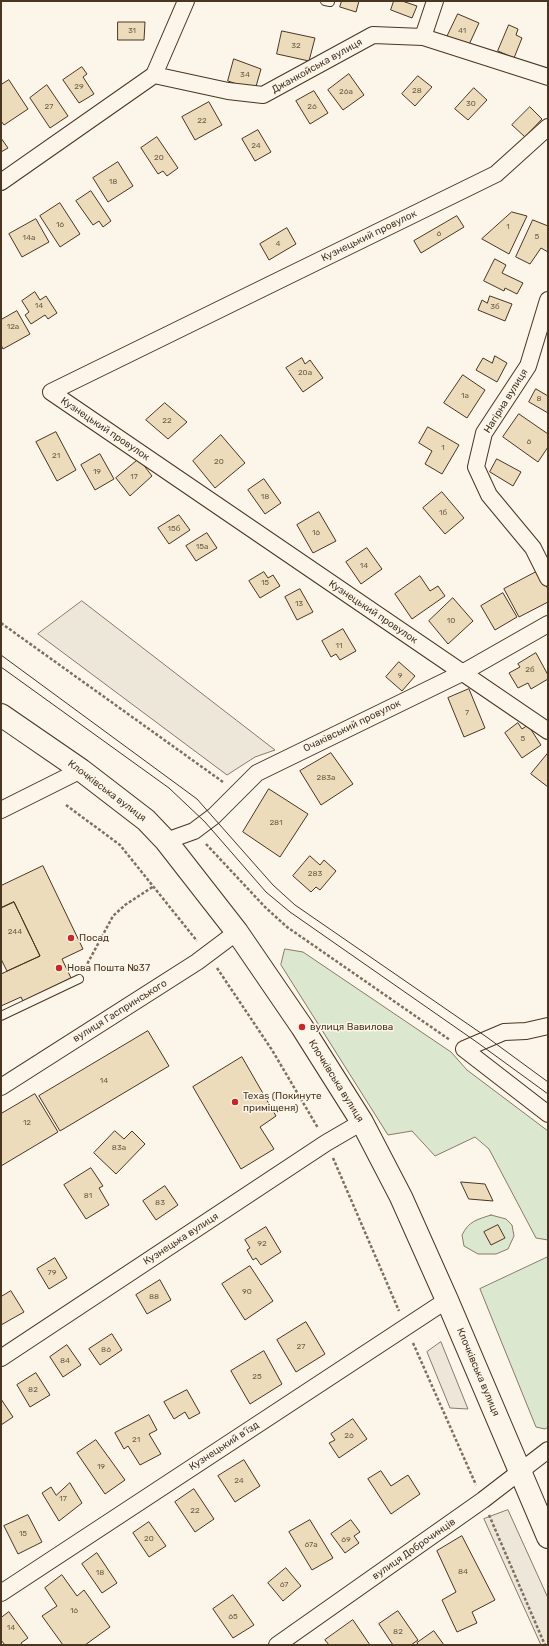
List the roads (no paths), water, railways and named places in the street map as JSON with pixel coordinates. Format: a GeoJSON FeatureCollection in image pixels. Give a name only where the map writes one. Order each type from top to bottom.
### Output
{"type":"FeatureCollection","features":[{"type":"Feature","properties":{"kind":"main road","name":"Клочківська вулиця"},"geometry":{"type":"LineString","coordinates":[[1,715],[81,770],[127,804],[166,841],[237,932],[302,1027],[362,1122],[401,1197],[447,1300],[548,1537]]}},
{"type":"Feature","properties":{"kind":"street"},"geometry":{"type":"LineString","coordinates":[[1,182],[154,75],[186,1]]}},
{"type":"Feature","properties":{"kind":"street"},"geometry":{"type":"LineString","coordinates":[[423,37],[435,1]]}},
{"type":"Feature","properties":{"kind":"street","name":"Джанкойська вулиця"},"geometry":{"type":"LineString","coordinates":[[154,75],[228,91],[263,95],[373,35],[423,37],[548,77]]}},
{"type":"Feature","properties":{"kind":"street","name":"Кузнецький провулок"},"geometry":{"type":"LineString","coordinates":[[548,127],[496,174],[51,392],[548,731]]}},
{"type":"Feature","properties":{"kind":"street","name":"Нагірна вулиця"},"geometry":{"type":"LineString","coordinates":[[548,300],[528,366],[484,433],[476,467],[489,495],[533,548],[548,578]]}},
{"type":"Feature","properties":{"kind":"street","name":"Очаківський провулок"},"geometry":{"type":"LineString","coordinates":[[166,841],[194,830],[214,816],[257,773],[462,673],[548,624]]}},
{"type":"Feature","properties":{"kind":"street"},"geometry":{"type":"LineString","coordinates":[[1,810],[81,770]]}},
{"type":"Feature","properties":{"kind":"street","name":"вулиця Гаспринського"},"geometry":{"type":"LineString","coordinates":[[1,1087],[196,962],[237,932]]}},
{"type":"Feature","properties":{"kind":"street"},"geometry":{"type":"LineString","coordinates":[[548,1026],[526,1031],[504,1032],[464,1049],[548,1114]]}},
{"type":"Feature","properties":{"kind":"street","name":"Кузнецька вулиця"},"geometry":{"type":"LineString","coordinates":[[1,1358],[326,1143],[362,1122]]}},
{"type":"Feature","properties":{"kind":"street","name":"Кузнецький в’їзд"},"geometry":{"type":"LineString","coordinates":[[1,1592],[447,1300]]}},
{"type":"Feature","properties":{"kind":"street","name":"вулиця Доброчинців"},"geometry":{"type":"LineString","coordinates":[[277,1645],[483,1500],[548,1450]]}},
{"type":"Feature","properties":{"kind":"lane"},"geometry":{"type":"LineString","coordinates":[[1,1016],[79,979]]}},
{"type":"Feature","properties":{"kind":"tram line"},"geometry":{"type":"LineString","coordinates":[[1,655],[197,799],[273,885],[295,905],[488,1038],[548,1082]]}},
{"type":"Feature","properties":{"kind":"tram line"},"geometry":{"type":"LineString","coordinates":[[1,667],[169,788],[205,822],[266,892],[290,912],[478,1043],[548,1094]]}},
{"type":"Feature","properties":{"kind":"place","name":"Посад"},"geometry":{"type":"Point","coordinates":[71,938]}},
{"type":"Feature","properties":{"kind":"place","name":"Нова Пошта №37"},"geometry":{"type":"Point","coordinates":[59,968]}},
{"type":"Feature","properties":{"kind":"place","name":"вулиця Вавилова"},"geometry":{"type":"Point","coordinates":[302,1027]}},
{"type":"Feature","properties":{"kind":"place","name":"Texas (Покинуте приміщеня)"},"geometry":{"type":"Point","coordinates":[235,1102]}}]}
